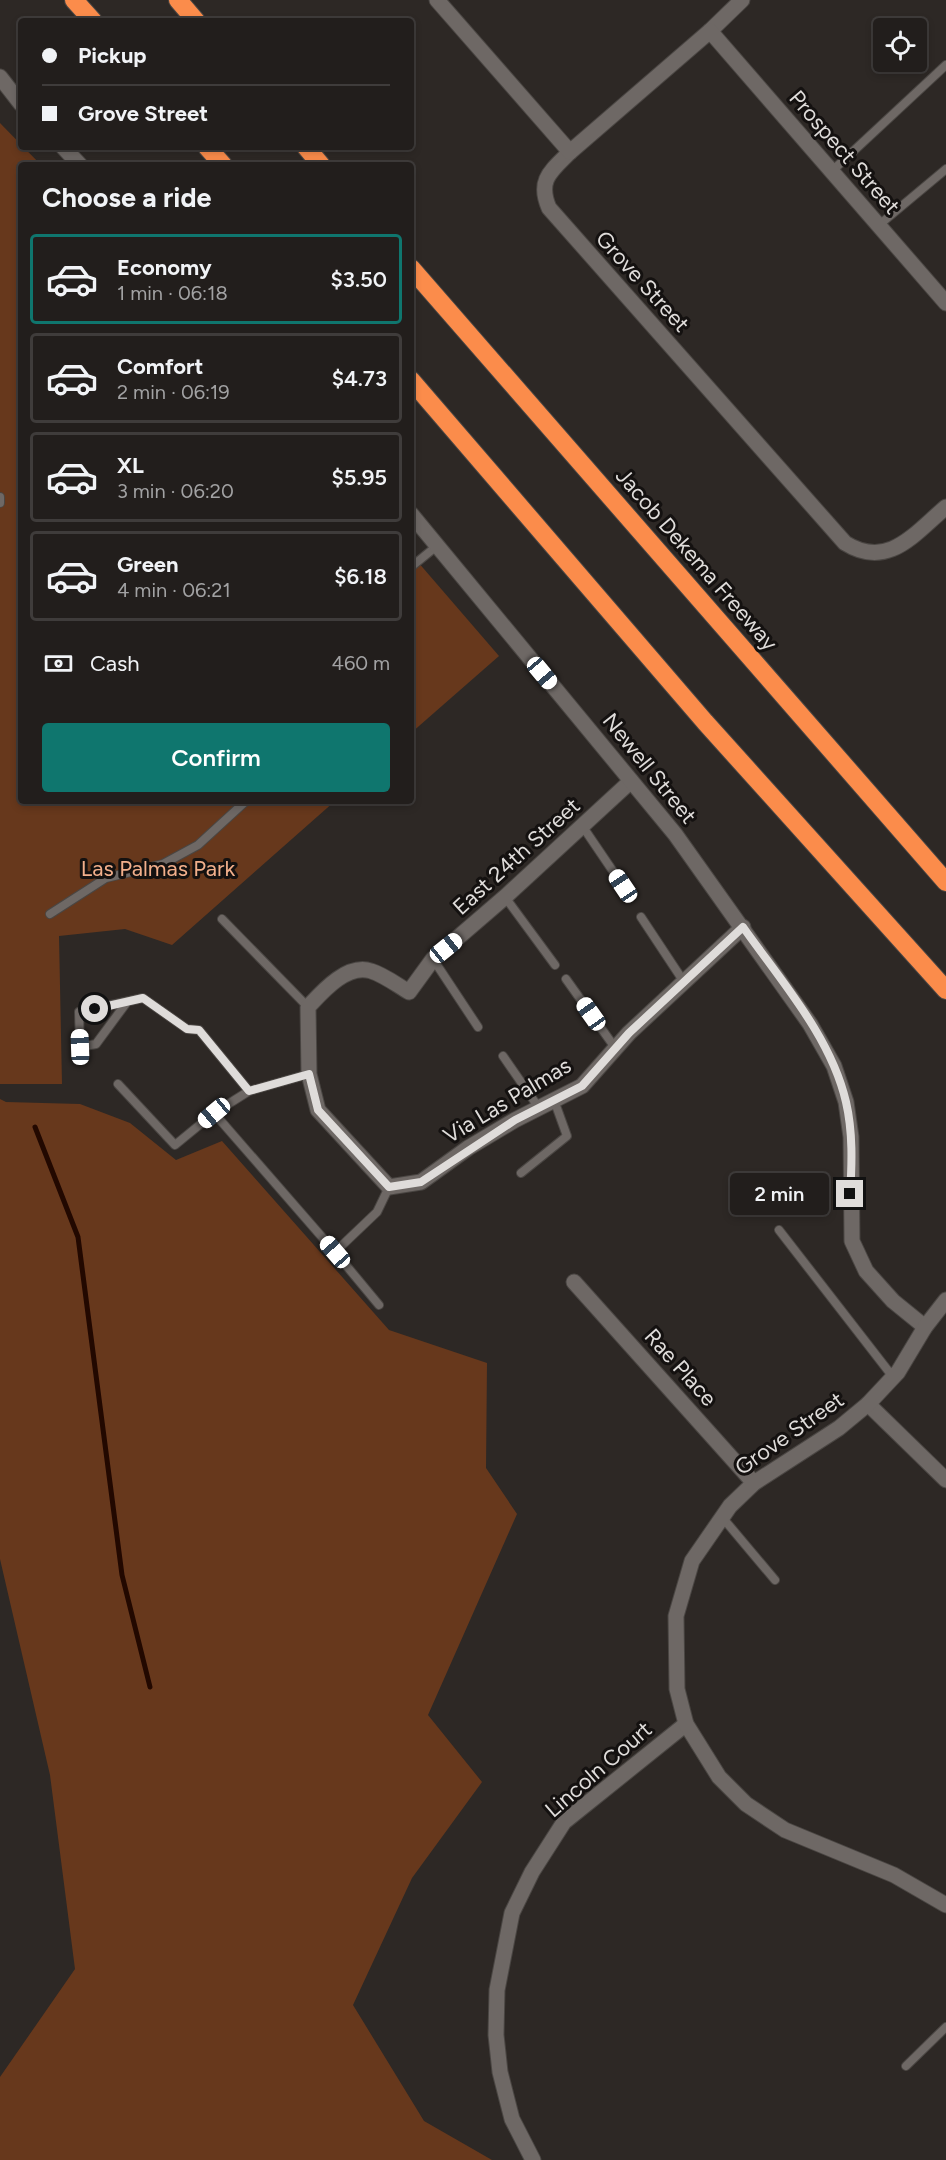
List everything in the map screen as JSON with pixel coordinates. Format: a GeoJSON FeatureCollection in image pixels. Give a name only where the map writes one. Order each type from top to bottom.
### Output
{"type":"FeatureCollection","features":[{"type":"Feature","properties":{"kind":"highway"},"geometry":{"type":"LineString","coordinates":[[74,0],[90,18]]}},
{"type":"Feature","properties":{"kind":"highway"},"geometry":{"type":"LineString","coordinates":[[178,0],[193,18]]}},
{"type":"Feature","properties":{"kind":"highway"},"geometry":{"type":"LineString","coordinates":[[210,150],[220,162]]}},
{"type":"Feature","properties":{"kind":"highway"},"geometry":{"type":"LineString","coordinates":[[308,150],[318,162]]}},
{"type":"Feature","properties":{"kind":"highway","name":"Jacob Dekema Freeway"},"geometry":{"type":"LineString","coordinates":[[414,271],[946,882]]}},
{"type":"Feature","properties":{"kind":"highway"},"geometry":{"type":"LineString","coordinates":[[414,383],[705,722],[946,990]]}},
{"type":"Feature","properties":{"kind":"street"},"geometry":{"type":"LineString","coordinates":[[437,0],[570,152]]}},
{"type":"Feature","properties":{"kind":"street","name":"Grove Street"},"geometry":{"type":"LineString","coordinates":[[742,0],[710,31],[570,152],[547,176],[543,194],[549,208],[845,543],[858,551],[873,554],[898,548],[946,507]]}},
{"type":"Feature","properties":{"kind":"street","name":"Prospect Street"},"geometry":{"type":"LineString","coordinates":[[710,31],[946,303]]}},
{"type":"Feature","properties":{"kind":"street"},"geometry":{"type":"LineString","coordinates":[[0,77],[18,101]]}},
{"type":"Feature","properties":{"kind":"street"},"geometry":{"type":"LineString","coordinates":[[0,90],[18,101]]}},
{"type":"Feature","properties":{"kind":"street"},"geometry":{"type":"LineString","coordinates":[[66,150],[77,162]]}},
{"type":"Feature","properties":{"kind":"street","name":"Newell Street"},"geometry":{"type":"LineString","coordinates":[[414,517],[675,834],[810,1024],[834,1066],[846,1102],[850,1137],[852,1241],[866,1271],[893,1300],[925,1327]]}},
{"type":"Feature","properties":{"kind":"street","name":"East 24th Street"},"geometry":{"type":"LineString","coordinates":[[308,1007],[331,982],[357,971],[370,970],[409,992],[433,959],[583,827],[631,781]]}},
{"type":"Feature","properties":{"kind":"street","name":"Via Las Palmas"},"geometry":{"type":"LineString","coordinates":[[389,1187],[421,1182],[468,1148],[582,1086],[616,1049],[743,927]]}},
{"type":"Feature","properties":{"kind":"street"},"geometry":{"type":"LineString","coordinates":[[308,1007],[309,1074],[318,1110],[389,1187]]}},
{"type":"Feature","properties":{"kind":"street","name":"Rae Place"},"geometry":{"type":"LineString","coordinates":[[574,1282],[754,1483]]}},
{"type":"Feature","properties":{"kind":"street"},"geometry":{"type":"LineString","coordinates":[[925,1327],[946,1300]]}},
{"type":"Feature","properties":{"kind":"street","name":"Grove Street"},"geometry":{"type":"LineString","coordinates":[[925,1327],[893,1377],[868,1404],[839,1428],[754,1483],[722,1517],[692,1561],[676,1616],[677,1689],[686,1724],[719,1777],[746,1804],[785,1830],[894,1875],[946,1905]]}},
{"type":"Feature","properties":{"kind":"street"},"geometry":{"type":"LineString","coordinates":[[868,1404],[946,1480]]}},
{"type":"Feature","properties":{"kind":"street","name":"Lincoln Court"},"geometry":{"type":"LineString","coordinates":[[533,2160],[512,2119],[500,2072],[496,2035],[497,1990],[512,1913],[532,1872],[564,1822],[686,1724]]}},
{"type":"Feature","properties":{"kind":"lane"},"geometry":{"type":"LineString","coordinates":[[832,171],[946,65]]}},
{"type":"Feature","properties":{"kind":"lane"},"geometry":{"type":"LineString","coordinates":[[879,225],[946,169]]}},
{"type":"Feature","properties":{"kind":"lane"},"geometry":{"type":"LineString","coordinates":[[0,497],[0,503]]}},
{"type":"Feature","properties":{"kind":"lane"},"geometry":{"type":"LineString","coordinates":[[414,565],[438,545]]}},
{"type":"Feature","properties":{"kind":"lane"},"geometry":{"type":"LineString","coordinates":[[50,914],[106,878],[163,864],[198,845],[243,804]]}},
{"type":"Feature","properties":{"kind":"lane"},"geometry":{"type":"LineString","coordinates":[[583,827],[623,886]]}},
{"type":"Feature","properties":{"kind":"lane"},"geometry":{"type":"LineString","coordinates":[[505,897],[555,965]]}},
{"type":"Feature","properties":{"kind":"lane"},"geometry":{"type":"LineString","coordinates":[[641,917],[684,982]]}},
{"type":"Feature","properties":{"kind":"lane"},"geometry":{"type":"LineString","coordinates":[[222,919],[308,1007]]}},
{"type":"Feature","properties":{"kind":"lane"},"geometry":{"type":"LineString","coordinates":[[433,959],[478,1027]]}},
{"type":"Feature","properties":{"kind":"lane"},"geometry":{"type":"LineString","coordinates":[[566,979],[616,1049]]}},
{"type":"Feature","properties":{"kind":"lane"},"geometry":{"type":"LineString","coordinates":[[127,1002],[96,1044],[80,1047],[79,1012],[143,998],[187,1029],[199,1030],[249,1091]]}},
{"type":"Feature","properties":{"kind":"lane"},"geometry":{"type":"LineString","coordinates":[[502,1056],[539,1108]]}},
{"type":"Feature","properties":{"kind":"lane"},"geometry":{"type":"LineString","coordinates":[[118,1084],[175,1145],[214,1113],[249,1091],[309,1074]]}},
{"type":"Feature","properties":{"kind":"lane"},"geometry":{"type":"LineString","coordinates":[[520,1173],[567,1136],[554,1100]]}},
{"type":"Feature","properties":{"kind":"lane"},"geometry":{"type":"LineString","coordinates":[[214,1113],[379,1305]]}},
{"type":"Feature","properties":{"kind":"lane"},"geometry":{"type":"LineString","coordinates":[[335,1252],[377,1212],[389,1187]]}},
{"type":"Feature","properties":{"kind":"lane"},"geometry":{"type":"LineString","coordinates":[[779,1230],[893,1377]]}},
{"type":"Feature","properties":{"kind":"lane"},"geometry":{"type":"LineString","coordinates":[[722,1517],[775,1580]]}},
{"type":"Feature","properties":{"kind":"lane"},"geometry":{"type":"LineString","coordinates":[[906,2066],[946,2027]]}},
{"type":"Feature","properties":{"kind":"green space","name":"Las Palmas Park"},"geometry":{"type":"Polygon","coordinates":[[[0,123],[18,141],[18,150],[26,150],[38,162],[18,162],[18,804],[332,804],[172,945],[125,929],[59,936],[62,1084],[0,1084],[0,123]]]}},
{"type":"Feature","properties":{"kind":"green space"},"geometry":{"type":"Polygon","coordinates":[[[414,557],[499,656],[414,730],[414,557]]]}},
{"type":"Feature","properties":{"kind":"green space"},"geometry":{"type":"Polygon","coordinates":[[[0,1099],[6,1102],[80,1104],[130,1123],[176,1160],[222,1141],[389,1330],[487,1363],[486,1468],[517,1514],[428,1715],[482,1782],[412,1878],[353,2005],[424,2121],[492,2160],[0,2160],[0,2077],[75,1969],[50,1775],[0,1559],[0,1099]]]}},
{"type":"Feature","properties":{"kind":"waterway"},"geometry":{"type":"LineString","coordinates":[[35,1127],[78,1237],[122,1575],[150,1687]]}},
{"type":"Feature","properties":{"kind":"route"},"geometry":{"type":"LineString","coordinates":[[95,1009],[143,998],[187,1029],[199,1030],[249,1091],[309,1074],[318,1110],[389,1187],[421,1182],[468,1148],[515,1120],[582,1086],[629,1033],[743,927],[810,1024],[834,1066],[846,1102],[852,1169],[850,1194]]}}]}
